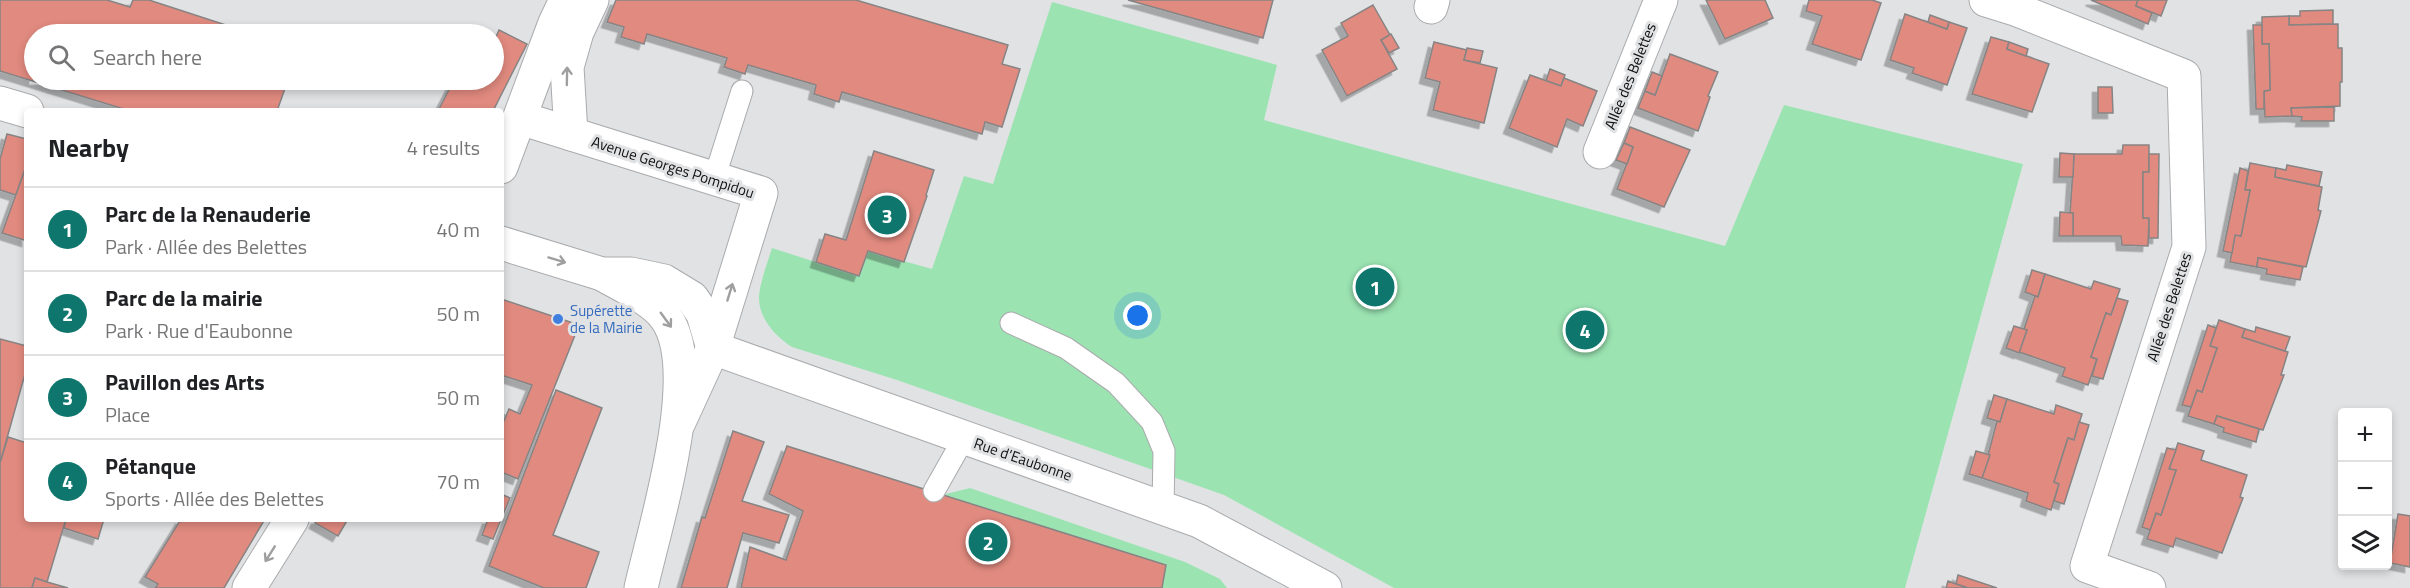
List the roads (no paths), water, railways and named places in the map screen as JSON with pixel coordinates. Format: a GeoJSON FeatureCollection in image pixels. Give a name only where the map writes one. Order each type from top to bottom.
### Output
{"type":"FeatureCollection","features":[{"type":"Feature","properties":{"kind":"main road"},"geometry":{"type":"LineString","coordinates":[[504,159],[555,23],[566,0]]}},
{"type":"Feature","properties":{"kind":"main road","name":"Avenue Georges Pompidou"},"geometry":{"type":"LineString","coordinates":[[571,134],[567,67],[577,32],[592,0]]}},
{"type":"Feature","properties":{"kind":"main road","name":"Allée des Belettes"},"geometry":{"type":"LineString","coordinates":[[1600,152],[1661,0]]}},
{"type":"Feature","properties":{"kind":"main road","name":"Allée des Belettes"},"geometry":{"type":"LineString","coordinates":[[1986,0],[2184,76],[2189,247],[2087,566],[2148,588]]}},
{"type":"Feature","properties":{"kind":"main road"},"geometry":{"type":"LineString","coordinates":[[0,103],[24,110]]}},
{"type":"Feature","properties":{"kind":"main road","name":"Avenue Georges Pompidou"},"geometry":{"type":"LineString","coordinates":[[520,118],[761,193],[713,348],[679,422]]}},
{"type":"Feature","properties":{"kind":"main road","name":"Avenue Georges Pompidou"},"geometry":{"type":"LineString","coordinates":[[504,244],[602,274],[639,295],[665,315],[671,325],[679,350],[681,368],[679,422],[641,588]]}},
{"type":"Feature","properties":{"kind":"main road","name":"Avenue Georges Pompidou"},"geometry":{"type":"LineString","coordinates":[[602,274],[648,277],[677,288],[692,298],[703,314],[713,348]]}},
{"type":"Feature","properties":{"kind":"main road","name":"Rue d'Eaubonne"},"geometry":{"type":"LineString","coordinates":[[713,348],[1199,521],[1324,588]]}},
{"type":"Feature","properties":{"kind":"main road"},"geometry":{"type":"LineString","coordinates":[[249,588],[290,522]]}},
{"type":"Feature","properties":{"kind":"lane"},"geometry":{"type":"LineString","coordinates":[[714,178],[742,91]]}},
{"type":"Feature","properties":{"kind":"lane"},"geometry":{"type":"LineString","coordinates":[[1011,323],[1066,348],[1116,383],[1152,422],[1164,452],[1163,508]]}},
{"type":"Feature","properties":{"kind":"lane"},"geometry":{"type":"LineString","coordinates":[[934,491],[964,438]]}},
{"type":"Feature","properties":{"kind":"place","name":"Pavillon des Arts"},"geometry":{"type":"Point","coordinates":[887,215]}},
{"type":"Feature","properties":{"kind":"place","name":"Parc de la Renauderie"},"geometry":{"type":"Point","coordinates":[1375,287]}},
{"type":"Feature","properties":{"kind":"place","name":"Supérette de la Mairie"},"geometry":{"type":"Point","coordinates":[558,319]}},
{"type":"Feature","properties":{"kind":"place","name":"Pétanque"},"geometry":{"type":"Point","coordinates":[1585,330]}},
{"type":"Feature","properties":{"kind":"place","name":"Parc de la mairie"},"geometry":{"type":"Point","coordinates":[988,542]}}]}
